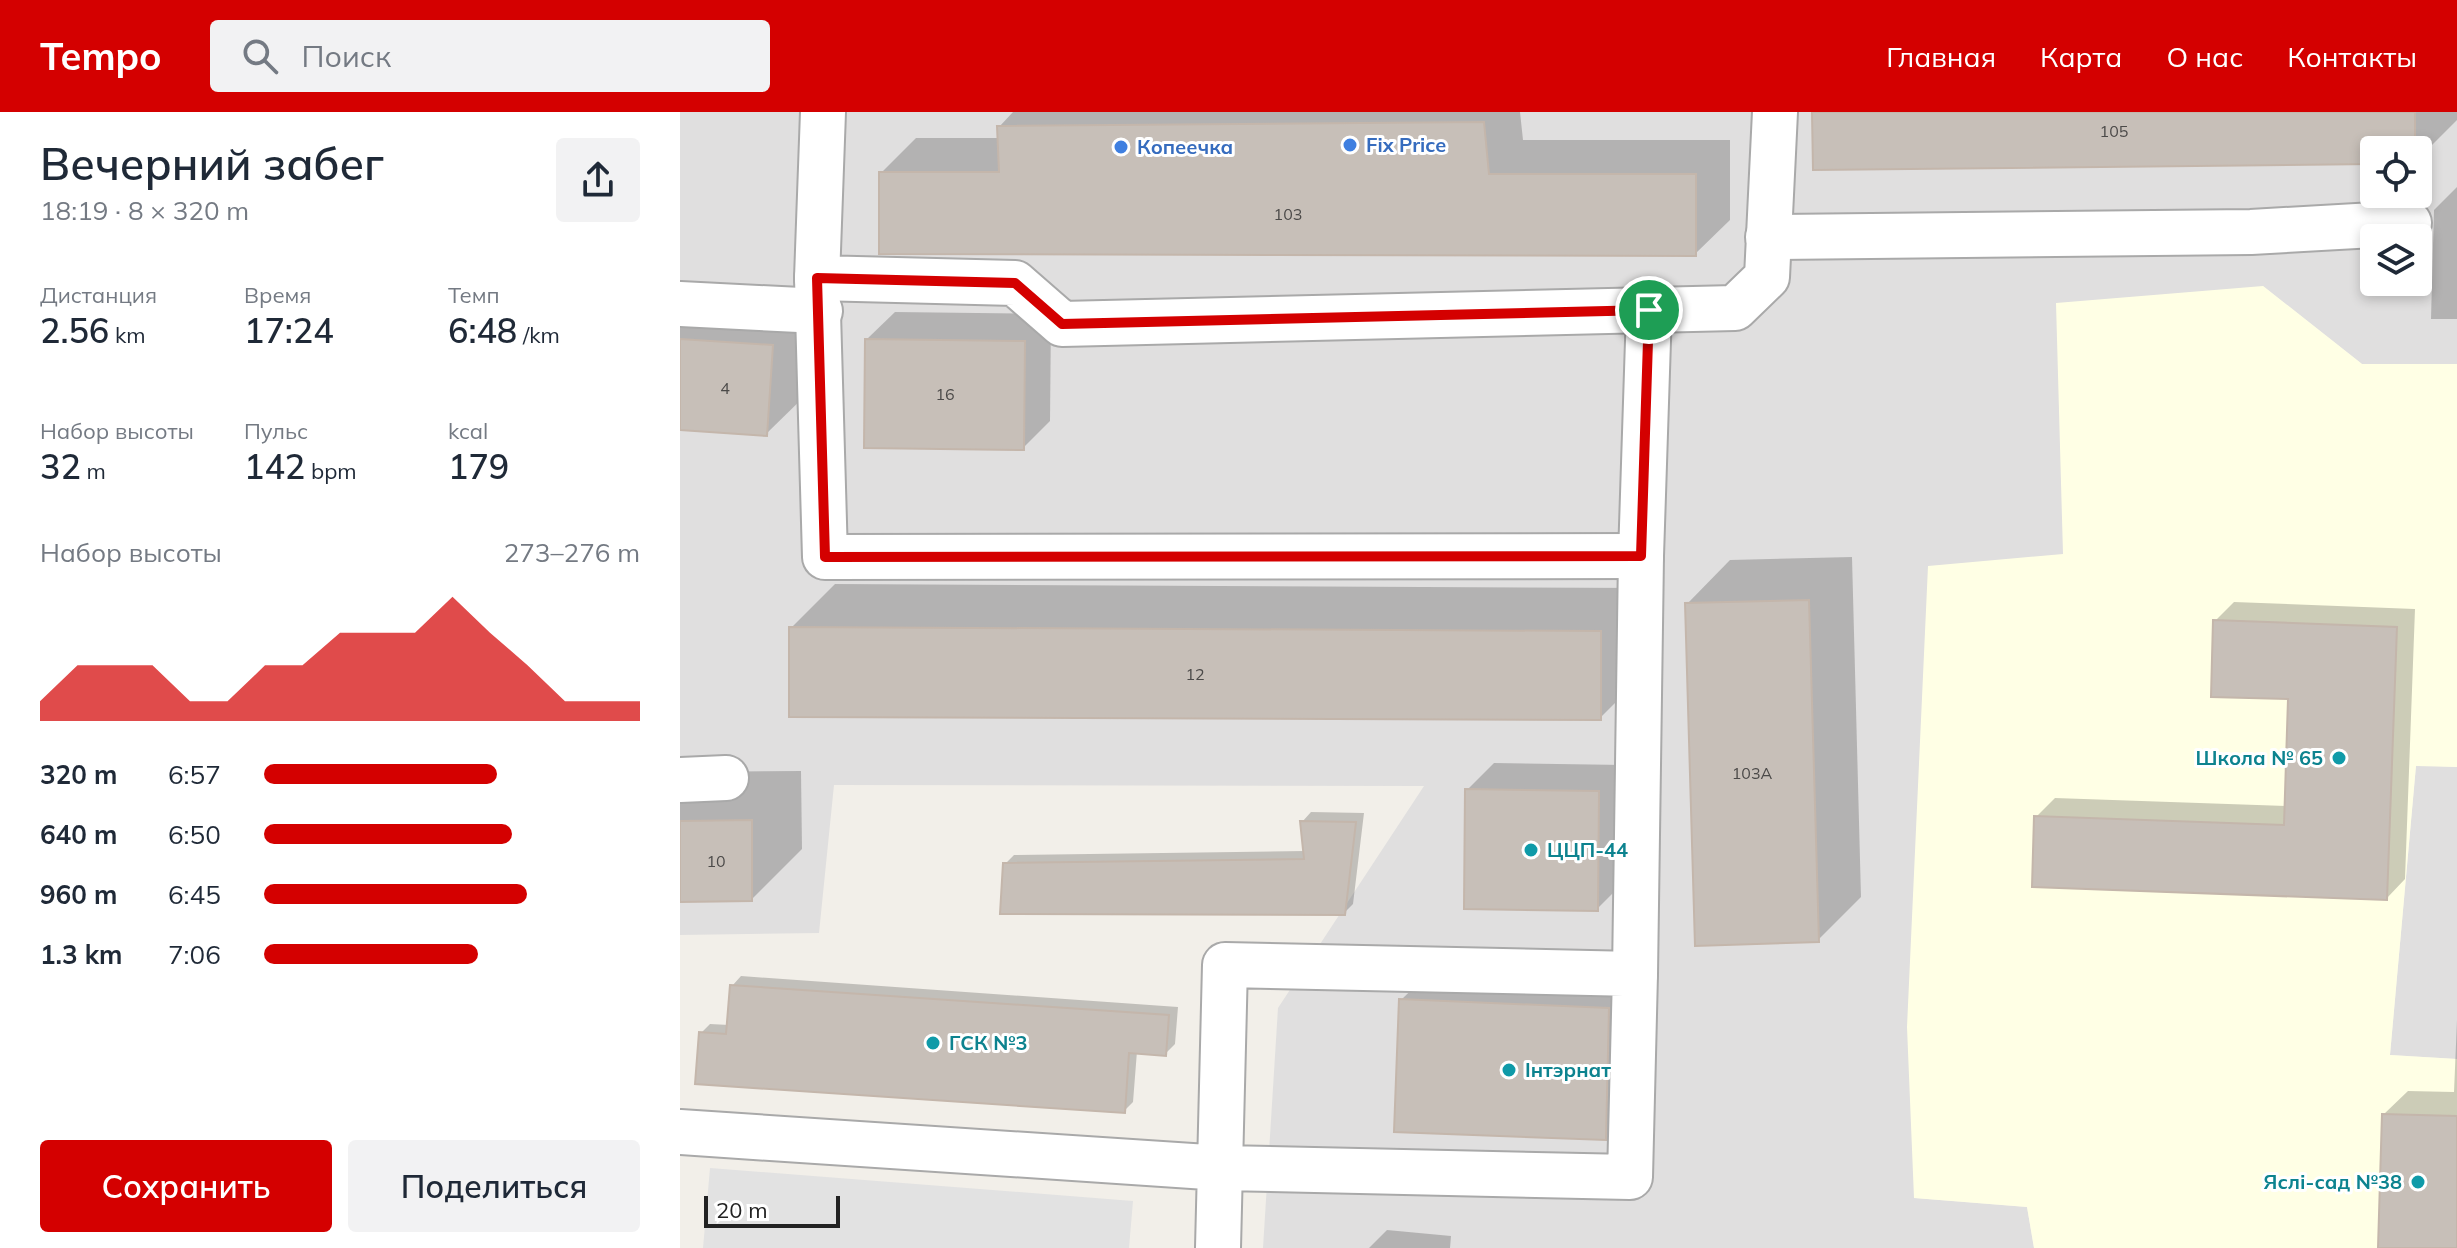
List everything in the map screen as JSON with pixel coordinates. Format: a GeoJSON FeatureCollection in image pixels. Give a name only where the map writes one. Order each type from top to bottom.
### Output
{"type":"FeatureCollection","features":[{"type":"Feature","properties":{"kind":"lane"},"geometry":{"type":"LineString","coordinates":[[823,112],[818,294],[825,557],[1641,556]]}},
{"type":"Feature","properties":{"kind":"lane"},"geometry":{"type":"LineString","coordinates":[[680,304],[1015,283],[1062,324],[1735,308],[1767,277],[1775,112]]}},
{"type":"Feature","properties":{"kind":"lane"},"geometry":{"type":"LineString","coordinates":[[1768,237],[2251,232],[2409,223]]}},
{"type":"Feature","properties":{"kind":"lane"},"geometry":{"type":"LineString","coordinates":[[680,1132],[1222,1168],[1630,1177],[1641,556],[1649,310]]}},
{"type":"Feature","properties":{"kind":"lane"},"geometry":{"type":"LineString","coordinates":[[680,780],[726,778]]}},
{"type":"Feature","properties":{"kind":"lane"},"geometry":{"type":"LineString","coordinates":[[1218,1248],[1225,965],[1635,974]]}},
{"type":"Feature","properties":{"kind":"shaded area"},"geometry":{"type":"Polygon","coordinates":[[[680,112],[2457,112],[2457,364],[2362,364],[2263,286],[2063,554],[1915,1198],[2027,1207],[2034,1248],[1263,1248],[1278,1008],[1424,786],[834,785],[819,933],[680,935],[680,112]]]}},
{"type":"Feature","properties":{"kind":"shaded area"},"geometry":{"type":"Polygon","coordinates":[[[2263,286],[2362,364],[2457,364],[2457,767],[2416,766],[2390,1055],[2457,1059],[2457,1248],[2034,1248],[2027,1207],[1914,1198],[1907,1027],[1928,566],[2063,554],[2056,303],[2263,286]]]}},
{"type":"Feature","properties":{"kind":"shaded area"},"geometry":{"type":"Polygon","coordinates":[[[2416,765],[2457,767],[2457,1059],[2390,1055],[2416,765]]]}},
{"type":"Feature","properties":{"kind":"shaded area"},"geometry":{"type":"Polygon","coordinates":[[[710,1168],[1133,1201],[1129,1248],[703,1248],[710,1168]]]}},
{"type":"Feature","properties":{"kind":"building"},"geometry":{"type":"Polygon","coordinates":[[[1812,112],[2415,112],[2415,136],[2360,136],[2360,164],[1813,170],[1812,112]]]}},
{"type":"Feature","properties":{"kind":"building"},"geometry":{"type":"Polygon","coordinates":[[[1484,122],[1489,174],[1696,174],[1696,256],[879,254],[879,172],[999,172],[997,126],[1484,122]]]}},
{"type":"Feature","properties":{"kind":"building"},"geometry":{"type":"Polygon","coordinates":[[[680,339],[773,345],[767,436],[680,430],[680,339]]]}},
{"type":"Feature","properties":{"kind":"building"},"geometry":{"type":"Polygon","coordinates":[[[865,339],[1025,341],[1024,450],[864,448],[865,339]]]}},
{"type":"Feature","properties":{"kind":"building"},"geometry":{"type":"Polygon","coordinates":[[[1809,600],[1819,942],[1695,946],[1685,603],[1809,600]]]}},
{"type":"Feature","properties":{"kind":"building","name":"Школа № 65"},"geometry":{"type":"Polygon","coordinates":[[[2213,620],[2397,627],[2387,900],[2032,887],[2034,816],[2284,825],[2288,699],[2211,697],[2213,620]]]}},
{"type":"Feature","properties":{"kind":"building"},"geometry":{"type":"Polygon","coordinates":[[[789,627],[1601,631],[1601,720],[789,717],[789,627]]]}},
{"type":"Feature","properties":{"kind":"building","name":"ЦЦП-44"},"geometry":{"type":"Polygon","coordinates":[[[1465,789],[1599,791],[1598,911],[1464,909],[1465,789]]]}},
{"type":"Feature","properties":{"kind":"building"},"geometry":{"type":"Polygon","coordinates":[[[752,820],[752,901],[680,902],[680,821],[752,820]]]}},
{"type":"Feature","properties":{"kind":"building"},"geometry":{"type":"Polygon","coordinates":[[[1300,821],[1356,822],[1345,915],[1000,914],[1003,863],[1304,859],[1300,821]]]}},
{"type":"Feature","properties":{"kind":"building","name":"ГСК №3"},"geometry":{"type":"Polygon","coordinates":[[[730,985],[1169,1015],[1166,1056],[1129,1053],[1125,1113],[695,1084],[699,1032],[726,1034],[730,985]]]}},
{"type":"Feature","properties":{"kind":"building","name":"Інтэрнат"},"geometry":{"type":"Polygon","coordinates":[[[1399,999],[1609,1008],[1606,1140],[1394,1132],[1399,999]]]}},
{"type":"Feature","properties":{"kind":"building","name":"Яслі-сад №38"},"geometry":{"type":"Polygon","coordinates":[[[2382,1114],[2457,1116],[2457,1248],[2378,1248],[2382,1114]]]}},
{"type":"Feature","properties":{"kind":"place","name":"Fix Price"},"geometry":{"type":"Point","coordinates":[1350,145]}},
{"type":"Feature","properties":{"kind":"place","name":"Копеечка"},"geometry":{"type":"Point","coordinates":[1121,147]}},
{"type":"Feature","properties":{"kind":"place","name":"Школа № 65"},"geometry":{"type":"Point","coordinates":[2339,758]}},
{"type":"Feature","properties":{"kind":"place","name":"ЦЦП-44"},"geometry":{"type":"Point","coordinates":[1531,850]}},
{"type":"Feature","properties":{"kind":"place","name":"ГСК №3"},"geometry":{"type":"Point","coordinates":[933,1043]}},
{"type":"Feature","properties":{"kind":"place","name":"Інтэрнат"},"geometry":{"type":"Point","coordinates":[1509,1070]}},
{"type":"Feature","properties":{"kind":"place","name":"Яслі-сад №38"},"geometry":{"type":"Point","coordinates":[2418,1182]}},
{"type":"Feature","properties":{"kind":"route"},"geometry":{"type":"LineString","coordinates":[[817,278],[1015,283],[1062,324],[1649,310],[1641,556],[825,557],[817,278]]}}]}
